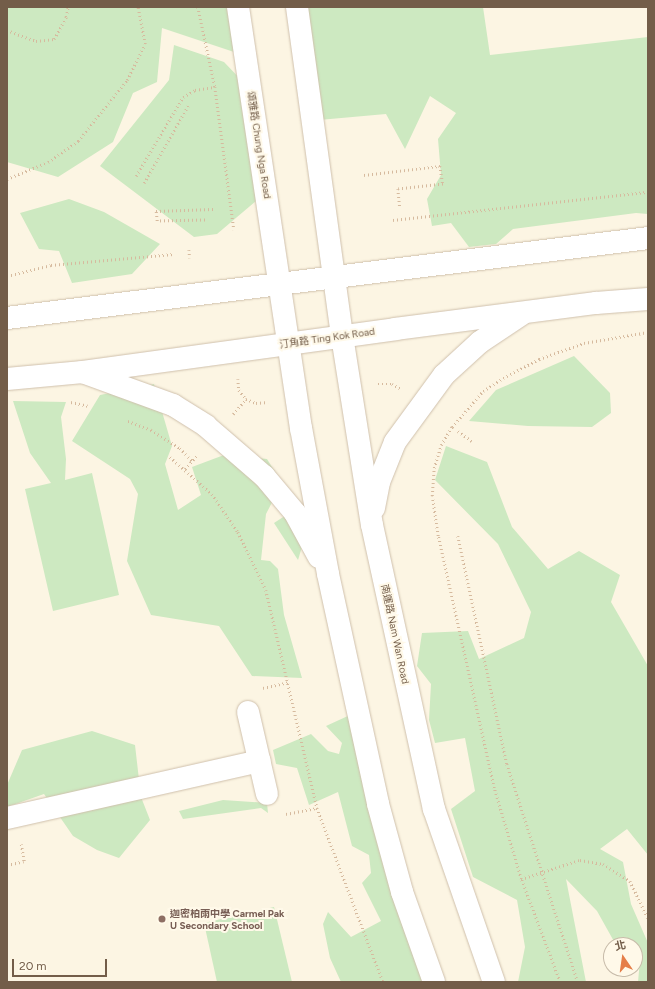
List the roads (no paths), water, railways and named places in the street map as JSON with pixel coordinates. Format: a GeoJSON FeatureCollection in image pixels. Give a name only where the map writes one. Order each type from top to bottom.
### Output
{"type":"FeatureCollection","features":[{"type":"Feature","properties":{"kind":"main road","name":"頌雅路 Chung Nga Road"},"geometry":{"type":"LineString","coordinates":[[238,7],[280,284]]}},
{"type":"Feature","properties":{"kind":"main road"},"geometry":{"type":"LineString","coordinates":[[297,7],[334,277]]}},
{"type":"Feature","properties":{"kind":"main road"},"geometry":{"type":"LineString","coordinates":[[7,318],[648,238]]}},
{"type":"Feature","properties":{"kind":"main road","name":"南運路 Nam Wan Road"},"geometry":{"type":"LineString","coordinates":[[334,277],[372,525],[434,809],[494,982]]}},
{"type":"Feature","properties":{"kind":"main road"},"geometry":{"type":"LineString","coordinates":[[280,284],[328,574],[378,804],[402,892],[434,982]]}},
{"type":"Feature","properties":{"kind":"main road","name":"汀角路 Ting Kok Road"},"geometry":{"type":"LineString","coordinates":[[7,379],[83,372],[526,312],[648,299]]}},
{"type":"Feature","properties":{"kind":"main road"},"geometry":{"type":"LineString","coordinates":[[372,525],[379,482],[395,442],[422,404],[444,375],[480,342],[526,312]]}},
{"type":"Feature","properties":{"kind":"main road"},"geometry":{"type":"LineString","coordinates":[[83,372],[173,405],[216,434],[264,476],[295,513],[328,574]]}},
{"type":"Feature","properties":{"kind":"main road"},"geometry":{"type":"LineString","coordinates":[[248,712],[267,794]]}},
{"type":"Feature","properties":{"kind":"main road"},"geometry":{"type":"LineString","coordinates":[[7,818],[260,761]]}},
{"type":"Feature","properties":{"kind":"place","name":"迦密柏雨中學 Carmel Pak U Secondary School"},"geometry":{"type":"Point","coordinates":[162,919]}}]}
